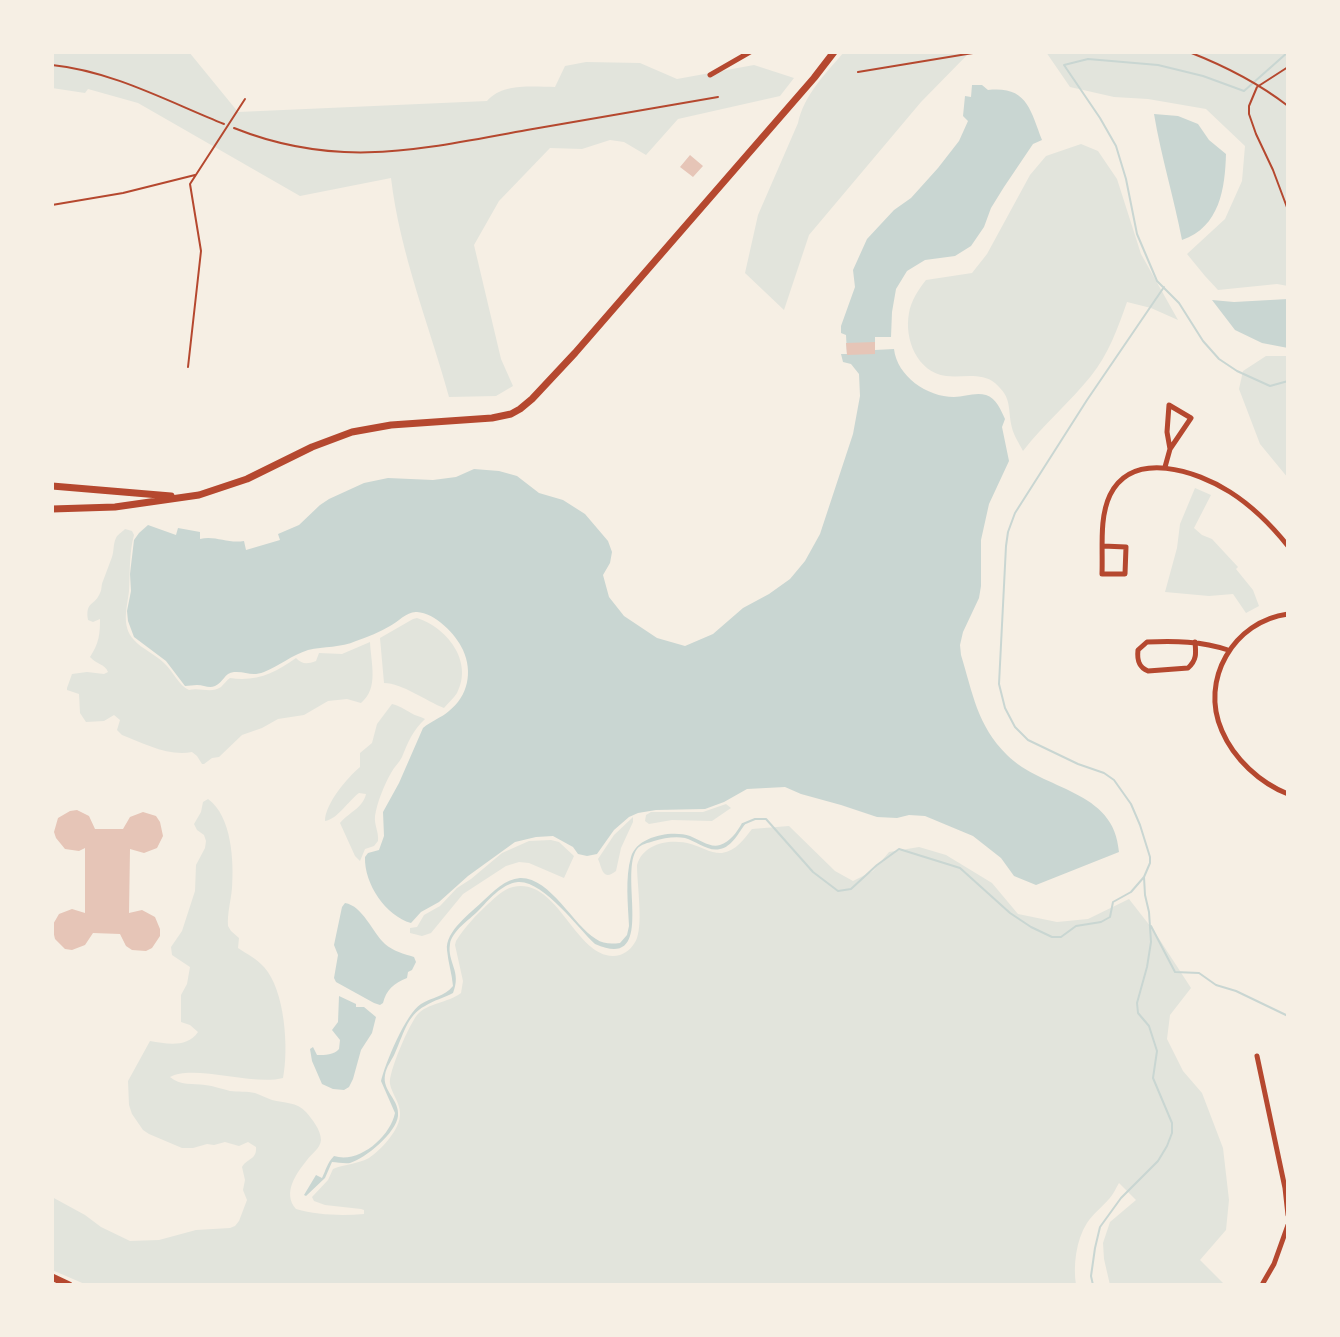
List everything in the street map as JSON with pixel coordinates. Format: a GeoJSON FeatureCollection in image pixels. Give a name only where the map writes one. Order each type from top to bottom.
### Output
{"type":"FeatureCollection","features":[{"type":"Feature","properties":{"kind":"main road"},"geometry":{"type":"LineString","coordinates":[[52,509],[153,503],[199,495],[227,487],[352,432],[391,425],[511,414],[532,399],[834,52]]}},
{"type":"Feature","properties":{"kind":"main road"},"geometry":{"type":"LineString","coordinates":[[52,486],[177,497]]}},
{"type":"Feature","properties":{"kind":"main road"},"geometry":{"type":"LineString","coordinates":[[52,1277],[69,1285]]}},
{"type":"Feature","properties":{"kind":"street"},"geometry":{"type":"LineString","coordinates":[[710,75],[750,52]]}},
{"type":"Feature","properties":{"kind":"street"},"geometry":{"type":"LineString","coordinates":[[1165,467],[1170,449],[1191,418],[1169,405],[1167,432],[1170,449]]}},
{"type":"Feature","properties":{"kind":"street"},"geometry":{"type":"LineString","coordinates":[[1103,546],[1126,547],[1125,574],[1102,574],[1103,518],[1105,508],[1112,491],[1126,477],[1155,467],[1200,478],[1227,490],[1265,521],[1288,546]]}},
{"type":"Feature","properties":{"kind":"street"},"geometry":{"type":"LineString","coordinates":[[1288,614],[1271,618],[1245,632],[1228,650],[1216,687],[1216,710],[1221,730],[1237,757],[1256,775],[1288,794]]}},
{"type":"Feature","properties":{"kind":"street"},"geometry":{"type":"LineString","coordinates":[[1195,642],[1196,656],[1188,668],[1148,671],[1139,663],[1138,650],[1147,642],[1195,642],[1228,650]]}},
{"type":"Feature","properties":{"kind":"street"},"geometry":{"type":"LineString","coordinates":[[1257,1056],[1288,1215]]}},
{"type":"Feature","properties":{"kind":"street"},"geometry":{"type":"LineString","coordinates":[[1263,1283],[1274,1264],[1288,1225]]}},
{"type":"Feature","properties":{"kind":"lane"},"geometry":{"type":"LineString","coordinates":[[188,367],[201,251],[190,184],[245,99]]}},
{"type":"Feature","properties":{"kind":"lane"},"geometry":{"type":"LineString","coordinates":[[52,205],[123,193],[196,175]]}},
{"type":"Feature","properties":{"kind":"path"},"geometry":{"type":"LineString","coordinates":[[858,72],[979,52]]}},
{"type":"Feature","properties":{"kind":"path"},"geometry":{"type":"LineString","coordinates":[[1189,52],[1252,80],[1288,106]]}},
{"type":"Feature","properties":{"kind":"path"},"geometry":{"type":"LineString","coordinates":[[52,65],[133,86],[259,138],[325,152],[411,150],[718,97]]}},
{"type":"Feature","properties":{"kind":"path"},"geometry":{"type":"LineString","coordinates":[[1287,68],[1257,87],[1249,114],[1288,210]]}},
{"type":"Feature","properties":{"kind":"shaded area"},"geometry":{"type":"Polygon","coordinates":[[[52,52],[189,52],[238,112],[487,101],[509,89],[555,87],[565,66],[586,62],[640,63],[677,79],[754,65],[794,78],[780,96],[678,119],[646,155],[624,142],[610,140],[582,149],[550,148],[499,201],[474,245],[501,359],[513,386],[496,396],[449,397],[408,261],[391,178],[300,196],[138,103],[88,89],[85,93],[52,88],[52,52]]]}},
{"type":"Feature","properties":{"kind":"shaded area"},"geometry":{"type":"Polygon","coordinates":[[[844,52],[970,52],[921,102],[809,235],[784,310],[745,273],[758,215],[805,103],[844,52]]]}},
{"type":"Feature","properties":{"kind":"shaded area"},"geometry":{"type":"Polygon","coordinates":[[[1046,52],[1288,52],[1288,286],[1277,284],[1218,290],[1187,254],[1225,219],[1242,181],[1245,146],[1206,109],[1148,99],[1114,97],[1070,87],[1046,52]]]}},
{"type":"Feature","properties":{"kind":"shaded area"},"geometry":{"type":"Polygon","coordinates":[[[972,85],[1019,96],[1030,110],[1042,140],[1033,144],[1004,187],[971,246],[955,256],[925,260],[907,271],[896,289],[891,337],[875,337],[875,350],[894,349],[896,359],[907,376],[924,389],[954,397],[986,395],[1002,412],[1009,461],[989,504],[981,540],[979,598],[963,632],[961,655],[977,708],[997,744],[1022,767],[1075,793],[1105,815],[1115,831],[1119,852],[1036,885],[1014,876],[1001,858],[973,836],[925,816],[877,817],[785,787],[747,789],[705,809],[638,813],[614,830],[597,854],[578,854],[573,847],[553,836],[515,842],[468,876],[439,902],[421,912],[411,923],[393,914],[378,898],[368,878],[365,857],[379,850],[384,836],[383,812],[423,728],[449,711],[464,691],[468,667],[455,637],[431,616],[413,612],[369,636],[344,645],[308,650],[264,672],[231,673],[213,687],[185,686],[166,661],[134,637],[128,621],[134,540],[148,525],[176,535],[178,528],[200,532],[200,539],[244,541],[246,550],[280,540],[278,534],[299,525],[320,505],[364,483],[388,478],[433,480],[456,477],[474,469],[499,471],[517,476],[539,493],[563,500],[585,514],[608,541],[612,552],[603,575],[609,597],[624,616],[657,638],[685,646],[713,634],[743,608],[790,579],[805,561],[820,534],[853,434],[860,396],[859,374],[851,364],[843,362],[841,354],[847,354],[846,335],[841,333],[841,326],[855,287],[853,270],[867,239],[894,210],[911,198],[959,141],[968,121],[963,116],[965,96],[971,97],[972,85]]]}},
{"type":"Feature","properties":{"kind":"shaded area"},"geometry":{"type":"Polygon","coordinates":[[[1154,114],[1178,116],[1198,124],[1209,140],[1226,154],[1218,205],[1205,226],[1182,240],[1160,146],[1154,114]]]}},
{"type":"Feature","properties":{"kind":"shaded area"},"geometry":{"type":"Polygon","coordinates":[[[1081,144],[1098,151],[1117,179],[1141,254],[1178,320],[1127,302],[1112,341],[1097,368],[1023,451],[1013,431],[1007,399],[1001,389],[984,378],[946,376],[927,368],[911,343],[909,313],[915,296],[926,280],[972,273],[987,254],[1030,175],[1046,156],[1081,144]]]}},
{"type":"Feature","properties":{"kind":"shaded area"},"geometry":{"type":"Polygon","coordinates":[[[1288,299],[1288,348],[1262,343],[1235,330],[1212,300],[1234,302],[1288,299]]]}},
{"type":"Feature","properties":{"kind":"shaded area"},"geometry":{"type":"Polygon","coordinates":[[[1266,356],[1288,356],[1288,478],[1260,444],[1239,389],[1243,371],[1266,356]]]}},
{"type":"Feature","properties":{"kind":"shaded area"},"geometry":{"type":"Polygon","coordinates":[[[1195,488],[1211,495],[1194,528],[1212,539],[1238,567],[1236,569],[1253,590],[1259,606],[1246,613],[1233,594],[1209,596],[1165,592],[1180,524],[1195,488]]]}},
{"type":"Feature","properties":{"kind":"shaded area"},"geometry":{"type":"Polygon","coordinates":[[[125,529],[134,535],[130,556],[127,629],[134,640],[164,663],[185,688],[213,690],[230,678],[257,677],[273,672],[296,658],[310,663],[316,661],[319,653],[342,654],[370,642],[373,675],[367,697],[361,703],[347,699],[328,701],[304,715],[278,719],[242,735],[219,757],[204,764],[192,752],[165,751],[122,735],[117,730],[120,720],[114,715],[104,721],[86,722],[80,713],[79,694],[67,688],[72,674],[108,672],[90,657],[98,639],[100,619],[93,622],[88,620],[88,610],[101,592],[116,538],[125,529]]]}},
{"type":"Feature","properties":{"kind":"shaded area"},"geometry":{"type":"Polygon","coordinates":[[[417,618],[428,622],[447,637],[459,658],[461,681],[457,693],[444,708],[406,689],[384,683],[380,638],[417,618]]]}},
{"type":"Feature","properties":{"kind":"shaded area"},"geometry":{"type":"Polygon","coordinates":[[[392,704],[425,719],[414,732],[386,783],[375,816],[378,841],[365,849],[360,861],[340,823],[359,807],[366,794],[359,793],[330,820],[325,821],[326,814],[338,792],[360,767],[360,753],[372,743],[377,724],[392,704]]]}},
{"type":"Feature","properties":{"kind":"shaded area"},"geometry":{"type":"Polygon","coordinates":[[[208,799],[222,816],[230,840],[233,877],[228,926],[239,938],[238,948],[264,967],[277,990],[284,1020],[285,1066],[283,1078],[270,1080],[193,1073],[170,1077],[182,1083],[255,1093],[306,1112],[318,1129],[321,1140],[292,1184],[290,1197],[296,1209],[312,1213],[364,1214],[361,1209],[325,1205],[312,1197],[328,1180],[333,1169],[369,1158],[394,1132],[400,1113],[390,1078],[404,1038],[421,1011],[461,993],[463,981],[456,941],[499,894],[513,887],[529,887],[544,895],[592,947],[605,955],[620,955],[637,938],[640,913],[637,865],[651,847],[675,842],[722,853],[736,847],[752,829],[789,826],[835,871],[853,881],[873,871],[889,852],[919,847],[946,855],[992,883],[1018,914],[1057,922],[1088,919],[1129,899],[1191,988],[1170,1015],[1167,1039],[1183,1071],[1202,1093],[1223,1148],[1229,1200],[1226,1230],[1200,1260],[1225,1285],[1110,1285],[1103,1243],[1110,1222],[1136,1200],[1119,1183],[1080,1237],[1076,1253],[1076,1285],[87,1285],[52,1270],[52,1197],[130,1241],[159,1240],[196,1230],[230,1228],[239,1221],[247,1200],[243,1190],[245,1180],[242,1167],[253,1157],[256,1147],[248,1142],[239,1146],[225,1142],[182,1148],[143,1130],[129,1105],[128,1081],[150,1041],[182,1043],[198,1032],[181,1022],[181,995],[190,967],[172,955],[171,947],[182,931],[195,891],[196,865],[206,841],[194,824],[203,802],[208,799]]]}},
{"type":"Feature","properties":{"kind":"shaded area"},"geometry":{"type":"Polygon","coordinates":[[[726,804],[731,808],[712,821],[672,820],[649,824],[645,821],[646,815],[651,812],[703,812],[726,804]]]}},
{"type":"Feature","properties":{"kind":"shaded area"},"geometry":{"type":"Polygon","coordinates":[[[633,817],[616,871],[605,874],[598,859],[614,835],[633,817]]]}},
{"type":"Feature","properties":{"kind":"shaded area"},"geometry":{"type":"Polygon","coordinates":[[[742,823],[746,823],[735,839],[720,849],[711,849],[677,837],[639,847],[632,862],[631,933],[625,945],[614,949],[595,944],[560,906],[528,883],[512,883],[496,893],[451,939],[450,957],[456,979],[453,993],[428,1004],[414,1015],[387,1069],[386,1086],[398,1110],[392,1130],[357,1160],[332,1162],[325,1178],[304,1195],[316,1175],[322,1178],[334,1156],[353,1156],[363,1152],[387,1131],[395,1113],[381,1081],[391,1052],[415,1009],[453,986],[447,950],[450,936],[495,890],[515,879],[531,880],[551,893],[596,939],[620,943],[627,935],[629,926],[629,865],[631,857],[640,844],[656,836],[683,834],[716,846],[730,839],[742,823]]]}},
{"type":"Feature","properties":{"kind":"shaded area"},"geometry":{"type":"Polygon","coordinates":[[[529,841],[559,842],[574,856],[564,878],[529,863],[506,866],[463,894],[431,933],[422,936],[410,933],[410,928],[417,927],[424,915],[440,906],[457,888],[502,853],[529,841]]]}},
{"type":"Feature","properties":{"kind":"shaded area"},"geometry":{"type":"Polygon","coordinates":[[[345,903],[362,914],[385,944],[414,957],[416,962],[407,978],[391,988],[380,1005],[336,982],[334,978],[338,955],[334,945],[345,903]]]}},
{"type":"Feature","properties":{"kind":"shaded area"},"geometry":{"type":"Polygon","coordinates":[[[339,996],[356,1004],[356,1007],[364,1007],[376,1017],[372,1033],[361,1050],[353,1079],[344,1090],[322,1084],[310,1049],[313,1047],[317,1055],[332,1054],[339,1049],[340,1040],[332,1030],[338,1022],[339,996]]]}},
{"type":"Feature","properties":{"kind":"building"},"geometry":{"type":"Polygon","coordinates":[[[690,155],[703,166],[693,177],[680,167],[690,155]]]}},
{"type":"Feature","properties":{"kind":"building"},"geometry":{"type":"Polygon","coordinates":[[[875,342],[875,354],[847,355],[846,343],[875,342]]]}},
{"type":"Feature","properties":{"kind":"building"},"geometry":{"type":"Polygon","coordinates":[[[77,810],[89,816],[95,829],[123,829],[130,817],[143,812],[156,816],[160,822],[163,836],[157,848],[144,853],[130,849],[129,913],[142,910],[155,917],[160,936],[152,948],[132,950],[120,934],[93,933],[85,945],[72,950],[65,949],[55,939],[52,926],[59,914],[72,909],[85,913],[85,848],[79,851],[65,849],[54,832],[58,818],[77,810]]]}},
{"type":"Feature","properties":{"kind":"waterway"},"geometry":{"type":"LineString","coordinates":[[1288,52],[1244,91],[1203,76],[1158,65],[1088,59],[1064,65],[1116,146],[1137,234],[1157,281],[1179,303],[1203,341],[1219,359],[1270,386],[1288,381]]}},
{"type":"Feature","properties":{"kind":"waterway"},"geometry":{"type":"LineString","coordinates":[[1093,1285],[1091,1276],[1100,1227],[1121,1198],[1158,1161],[1172,1133],[1172,1123],[1153,1078],[1157,1051],[1149,1026],[1138,1013],[1137,1003],[1151,942],[1144,877],[1150,857],[1131,804],[1114,780],[1028,740],[1015,727],[1005,708],[999,684],[1006,546],[1015,513],[1164,287]]}},
{"type":"Feature","properties":{"kind":"waterway"},"geometry":{"type":"LineString","coordinates":[[743,824],[766,819],[813,872],[838,891],[851,889],[899,849],[960,868],[1010,913],[1052,937],[1061,937],[1076,926],[1101,922],[1110,917],[1113,902],[1131,892],[1144,877]]}},
{"type":"Feature","properties":{"kind":"waterway"},"geometry":{"type":"LineString","coordinates":[[1151,926],[1175,972],[1199,973],[1216,985],[1288,1016]]}}]}
